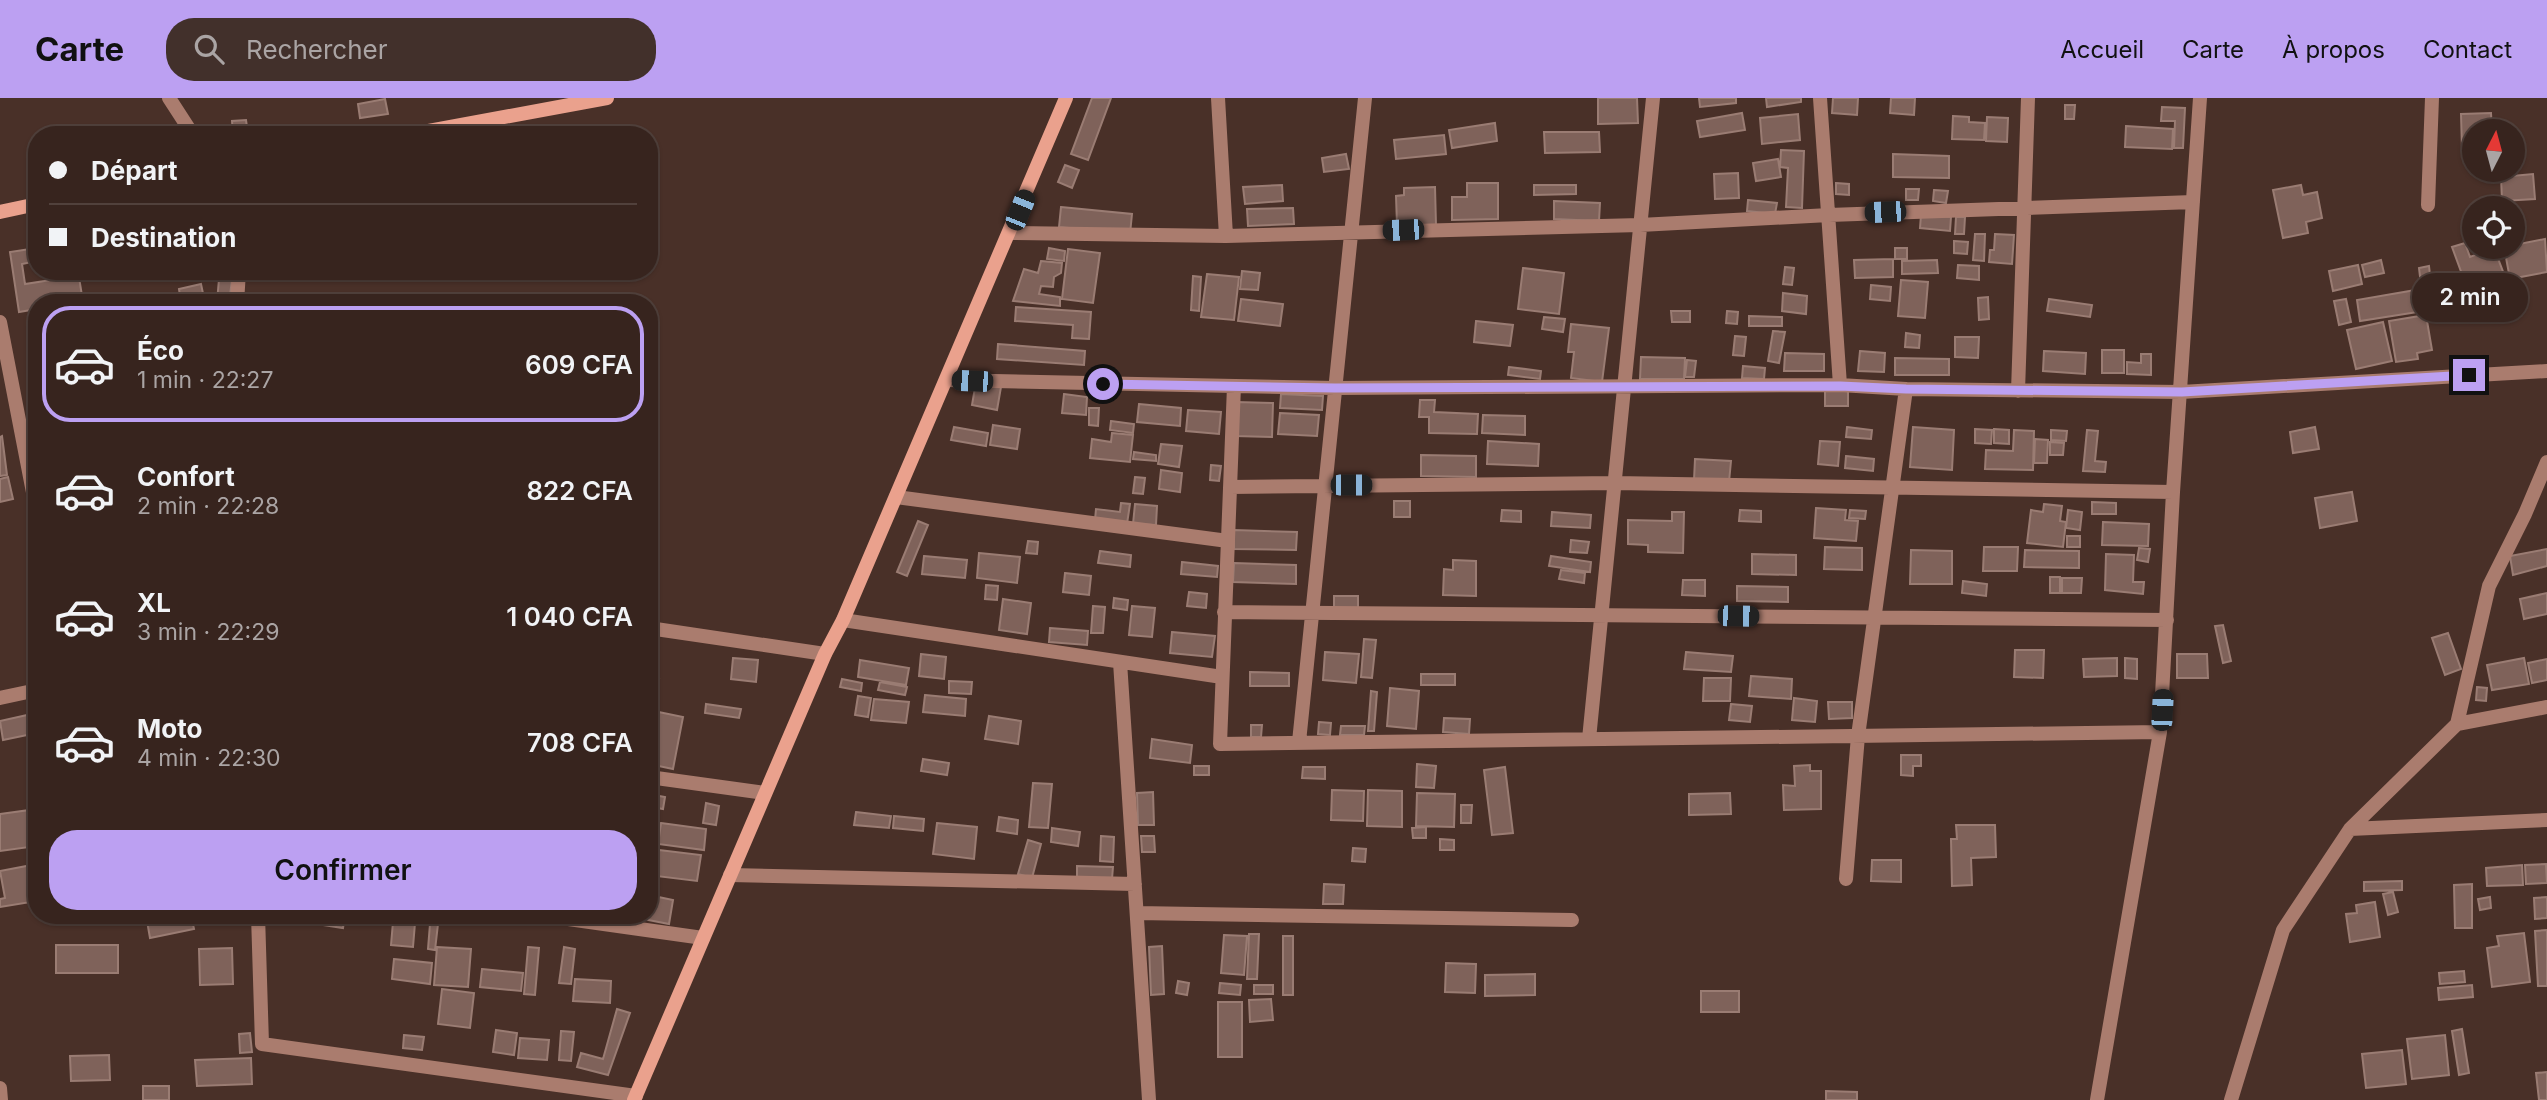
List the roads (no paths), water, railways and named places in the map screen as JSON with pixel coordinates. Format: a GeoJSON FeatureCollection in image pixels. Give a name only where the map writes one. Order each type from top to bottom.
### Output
{"type":"FeatureCollection","features":[{"type":"Feature","properties":{"kind":"street"},"geometry":{"type":"LineString","coordinates":[[169,98],[187,126]]}},
{"type":"Feature","properties":{"kind":"street"},"geometry":{"type":"LineString","coordinates":[[456,126],[607,98]]}},
{"type":"Feature","properties":{"kind":"street"},"geometry":{"type":"LineString","coordinates":[[257,924],[262,1044],[635,1098],[825,654],[843,620],[1011,233],[1066,98]]}},
{"type":"Feature","properties":{"kind":"street"},"geometry":{"type":"LineString","coordinates":[[1219,98],[1226,236]]}},
{"type":"Feature","properties":{"kind":"street"},"geometry":{"type":"LineString","coordinates":[[1299,743],[1365,98]]}},
{"type":"Feature","properties":{"kind":"street"},"geometry":{"type":"LineString","coordinates":[[1589,739],[1653,98]]}},
{"type":"Feature","properties":{"kind":"street"},"geometry":{"type":"LineString","coordinates":[[1820,98],[1840,386]]}},
{"type":"Feature","properties":{"kind":"street"},"geometry":{"type":"LineString","coordinates":[[2018,391],[2028,98]]}},
{"type":"Feature","properties":{"kind":"street"},"geometry":{"type":"LineString","coordinates":[[2097,1100],[2160,733],[2173,492],[2182,392],[2200,98]]}},
{"type":"Feature","properties":{"kind":"street"},"geometry":{"type":"LineString","coordinates":[[2428,205],[2432,98]]}},
{"type":"Feature","properties":{"kind":"street"},"geometry":{"type":"LineString","coordinates":[[1011,233],[1226,236],[1640,225],[2024,206],[2193,202]]}},
{"type":"Feature","properties":{"kind":"street"},"geometry":{"type":"LineString","coordinates":[[0,212],[28,206]]}},
{"type":"Feature","properties":{"kind":"street"},"geometry":{"type":"LineString","coordinates":[[0,322],[28,467]]}},
{"type":"Feature","properties":{"kind":"street"},"geometry":{"type":"LineString","coordinates":[[946,380],[1335,388],[1840,386],[2182,392],[2547,371]]}},
{"type":"Feature","properties":{"kind":"street"},"geometry":{"type":"LineString","coordinates":[[1234,386],[1220,744],[2160,733]]}},
{"type":"Feature","properties":{"kind":"street"},"geometry":{"type":"LineString","coordinates":[[1846,879],[1858,736],[1906,389]]}},
{"type":"Feature","properties":{"kind":"street"},"geometry":{"type":"LineString","coordinates":[[2231,1100],[2283,930],[2350,829],[2457,724],[2489,586],[2525,514],[2547,462]]}},
{"type":"Feature","properties":{"kind":"street"},"geometry":{"type":"LineString","coordinates":[[1230,487],[1615,483],[2173,492]]}},
{"type":"Feature","properties":{"kind":"street"},"geometry":{"type":"LineString","coordinates":[[896,497],[1228,541]]}},
{"type":"Feature","properties":{"kind":"street"},"geometry":{"type":"LineString","coordinates":[[1224,612],[2167,620]]}},
{"type":"Feature","properties":{"kind":"street"},"geometry":{"type":"LineString","coordinates":[[843,620],[1222,677]]}},
{"type":"Feature","properties":{"kind":"street"},"geometry":{"type":"LineString","coordinates":[[658,629],[825,654]]}},
{"type":"Feature","properties":{"kind":"street"},"geometry":{"type":"LineString","coordinates":[[1121,662],[1149,1100]]}},
{"type":"Feature","properties":{"kind":"street"},"geometry":{"type":"LineString","coordinates":[[0,698],[28,692]]}},
{"type":"Feature","properties":{"kind":"street"},"geometry":{"type":"LineString","coordinates":[[2457,724],[2547,707]]}},
{"type":"Feature","properties":{"kind":"street"},"geometry":{"type":"LineString","coordinates":[[658,778],[765,793]]}},
{"type":"Feature","properties":{"kind":"street"},"geometry":{"type":"LineString","coordinates":[[2350,829],[2547,820]]}},
{"type":"Feature","properties":{"kind":"street"},"geometry":{"type":"LineString","coordinates":[[730,875],[1135,884]]}},
{"type":"Feature","properties":{"kind":"street"},"geometry":{"type":"LineString","coordinates":[[1137,913],[1572,920]]}},
{"type":"Feature","properties":{"kind":"street"},"geometry":{"type":"LineString","coordinates":[[607,924],[703,937]]}},
{"type":"Feature","properties":{"kind":"street"},"geometry":{"type":"LineString","coordinates":[[0,1088],[1,1100]]}}]}
